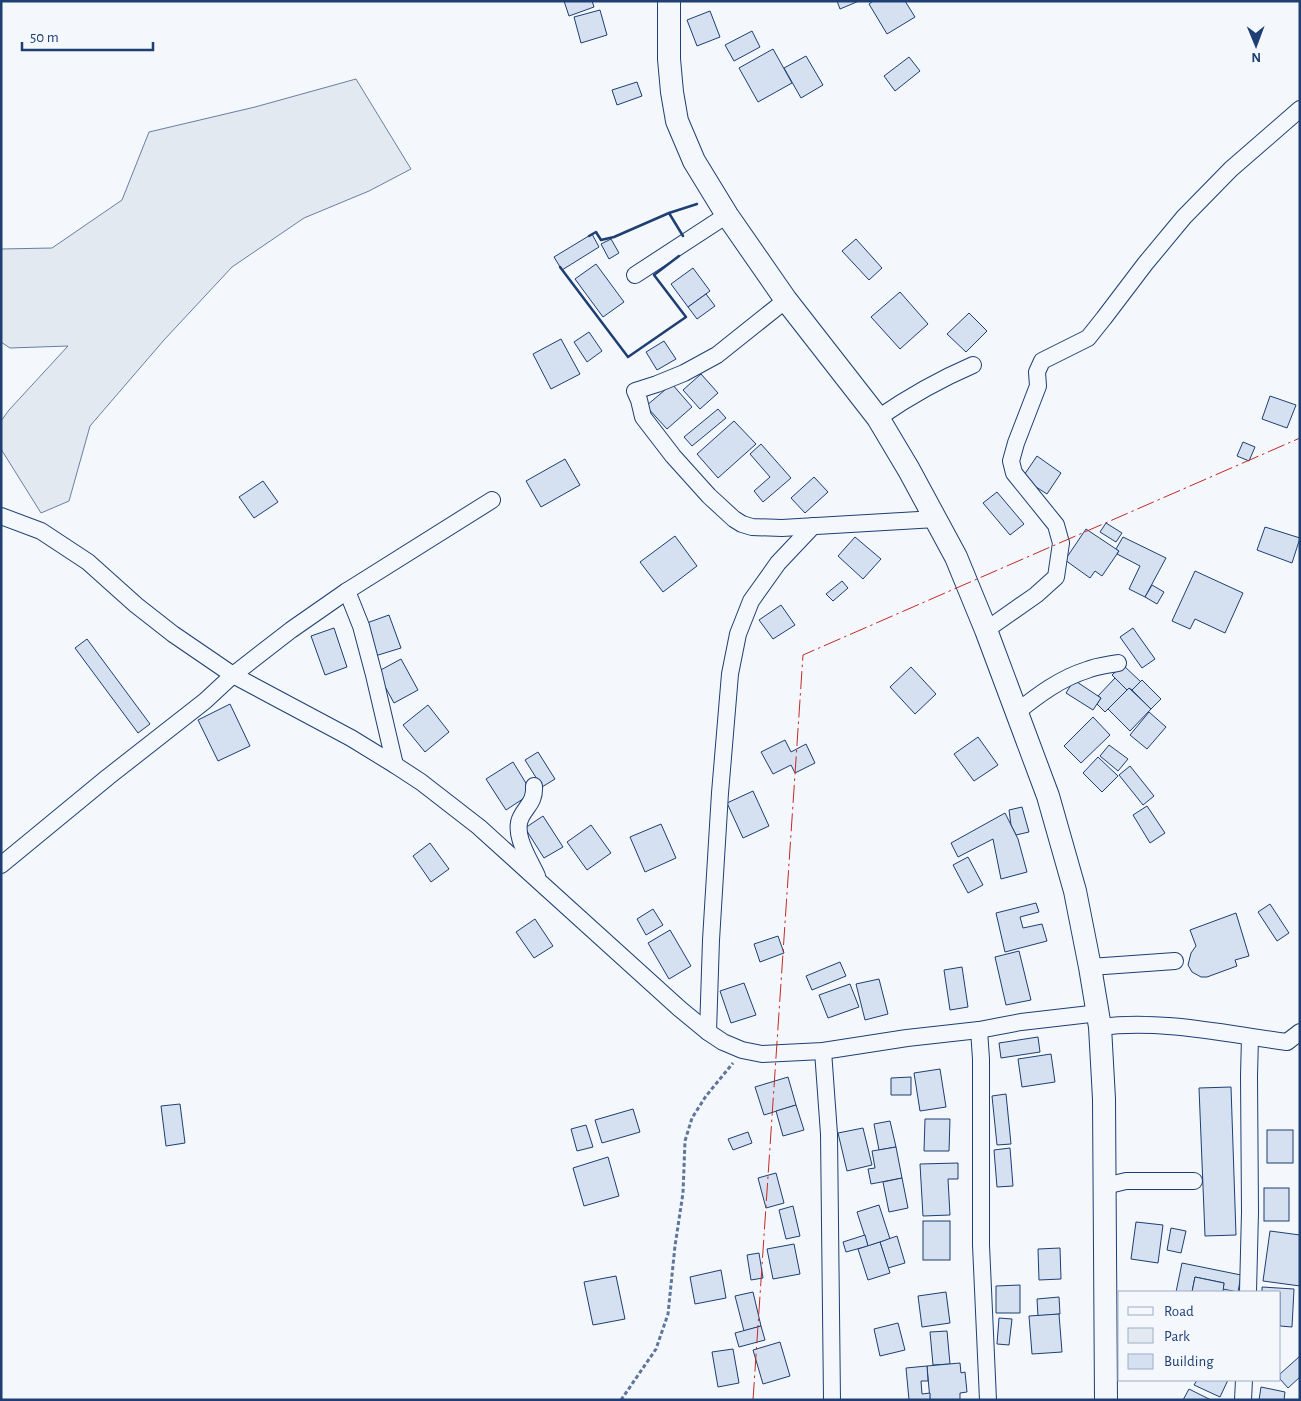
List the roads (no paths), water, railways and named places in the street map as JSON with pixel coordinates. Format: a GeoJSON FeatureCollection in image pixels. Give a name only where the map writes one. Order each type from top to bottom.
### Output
{"type":"FeatureCollection","features":[{"type":"Feature","properties":{"kind":"main road"},"geometry":{"type":"LineString","coordinates":[[668,1],[669,59],[672,92],[677,121],[694,161],[727,215],[786,300],[878,418],[936,519],[956,557],[986,630],[1048,796],[1075,891],[1099,1020],[1104,1099],[1106,1400]]}},
{"type":"Feature","properties":{"kind":"street"},"geometry":{"type":"LineString","coordinates":[[986,630],[1056,577],[1061,543],[1056,525],[1014,473],[1011,461],[1038,386],[1037,372],[1042,360],[1088,338],[1184,217],[1231,169],[1300,109]]}},
{"type":"Feature","properties":{"kind":"street"},"geometry":{"type":"LineString","coordinates":[[636,275],[727,215]]}},
{"type":"Feature","properties":{"kind":"street"},"geometry":{"type":"LineString","coordinates":[[786,300],[717,355],[684,373],[635,391],[643,417],[673,456],[709,496],[742,524],[764,528],[936,519]]}},
{"type":"Feature","properties":{"kind":"street"},"geometry":{"type":"LineString","coordinates":[[878,418],[914,394],[953,373],[973,365]]}},
{"type":"Feature","properties":{"kind":"street"},"geometry":{"type":"LineString","coordinates":[[1,865],[205,700],[233,675],[291,630],[347,591],[492,500]]}},
{"type":"Feature","properties":{"kind":"street"},"geometry":{"type":"LineString","coordinates":[[1,516],[41,531],[88,562],[136,605],[173,634],[233,675],[351,738],[421,782],[479,827],[680,1010],[722,1042],[742,1050],[762,1054],[823,1051],[907,1038],[979,1030],[1021,1022],[1099,1020],[1182,1027],[1293,1044],[1300,1032]]}},
{"type":"Feature","properties":{"kind":"street"},"geometry":{"type":"LineString","coordinates":[[708,1032],[721,783],[730,674],[738,634],[751,601],[778,563],[813,526]]}},
{"type":"Feature","properties":{"kind":"street"},"geometry":{"type":"LineString","coordinates":[[347,591],[363,634],[395,765]]}},
{"type":"Feature","properties":{"kind":"street"},"geometry":{"type":"LineString","coordinates":[[1017,712],[1036,697],[1061,682],[1087,670],[1118,663]]}},
{"type":"Feature","properties":{"kind":"street"},"geometry":{"type":"LineString","coordinates":[[534,786],[535,794],[520,819],[518,828],[519,838],[540,882]]}},
{"type":"Feature","properties":{"kind":"street"},"geometry":{"type":"LineString","coordinates":[[1090,967],[1175,962]]}},
{"type":"Feature","properties":{"kind":"street"},"geometry":{"type":"LineString","coordinates":[[979,1030],[981,1059],[981,1245],[988,1400]]}},
{"type":"Feature","properties":{"kind":"street"},"geometry":{"type":"LineString","coordinates":[[1248,1291],[1250,1202],[1248,1076],[1250,1037]]}},
{"type":"Feature","properties":{"kind":"street"},"geometry":{"type":"LineString","coordinates":[[823,1051],[829,1134],[832,1400]]}},
{"type":"Feature","properties":{"kind":"street"},"geometry":{"type":"LineString","coordinates":[[1105,1186],[1126,1181],[1194,1181]]}},
{"type":"Feature","properties":{"kind":"street"},"geometry":{"type":"LineString","coordinates":[[1243,1400],[1244,1381]]}}]}
